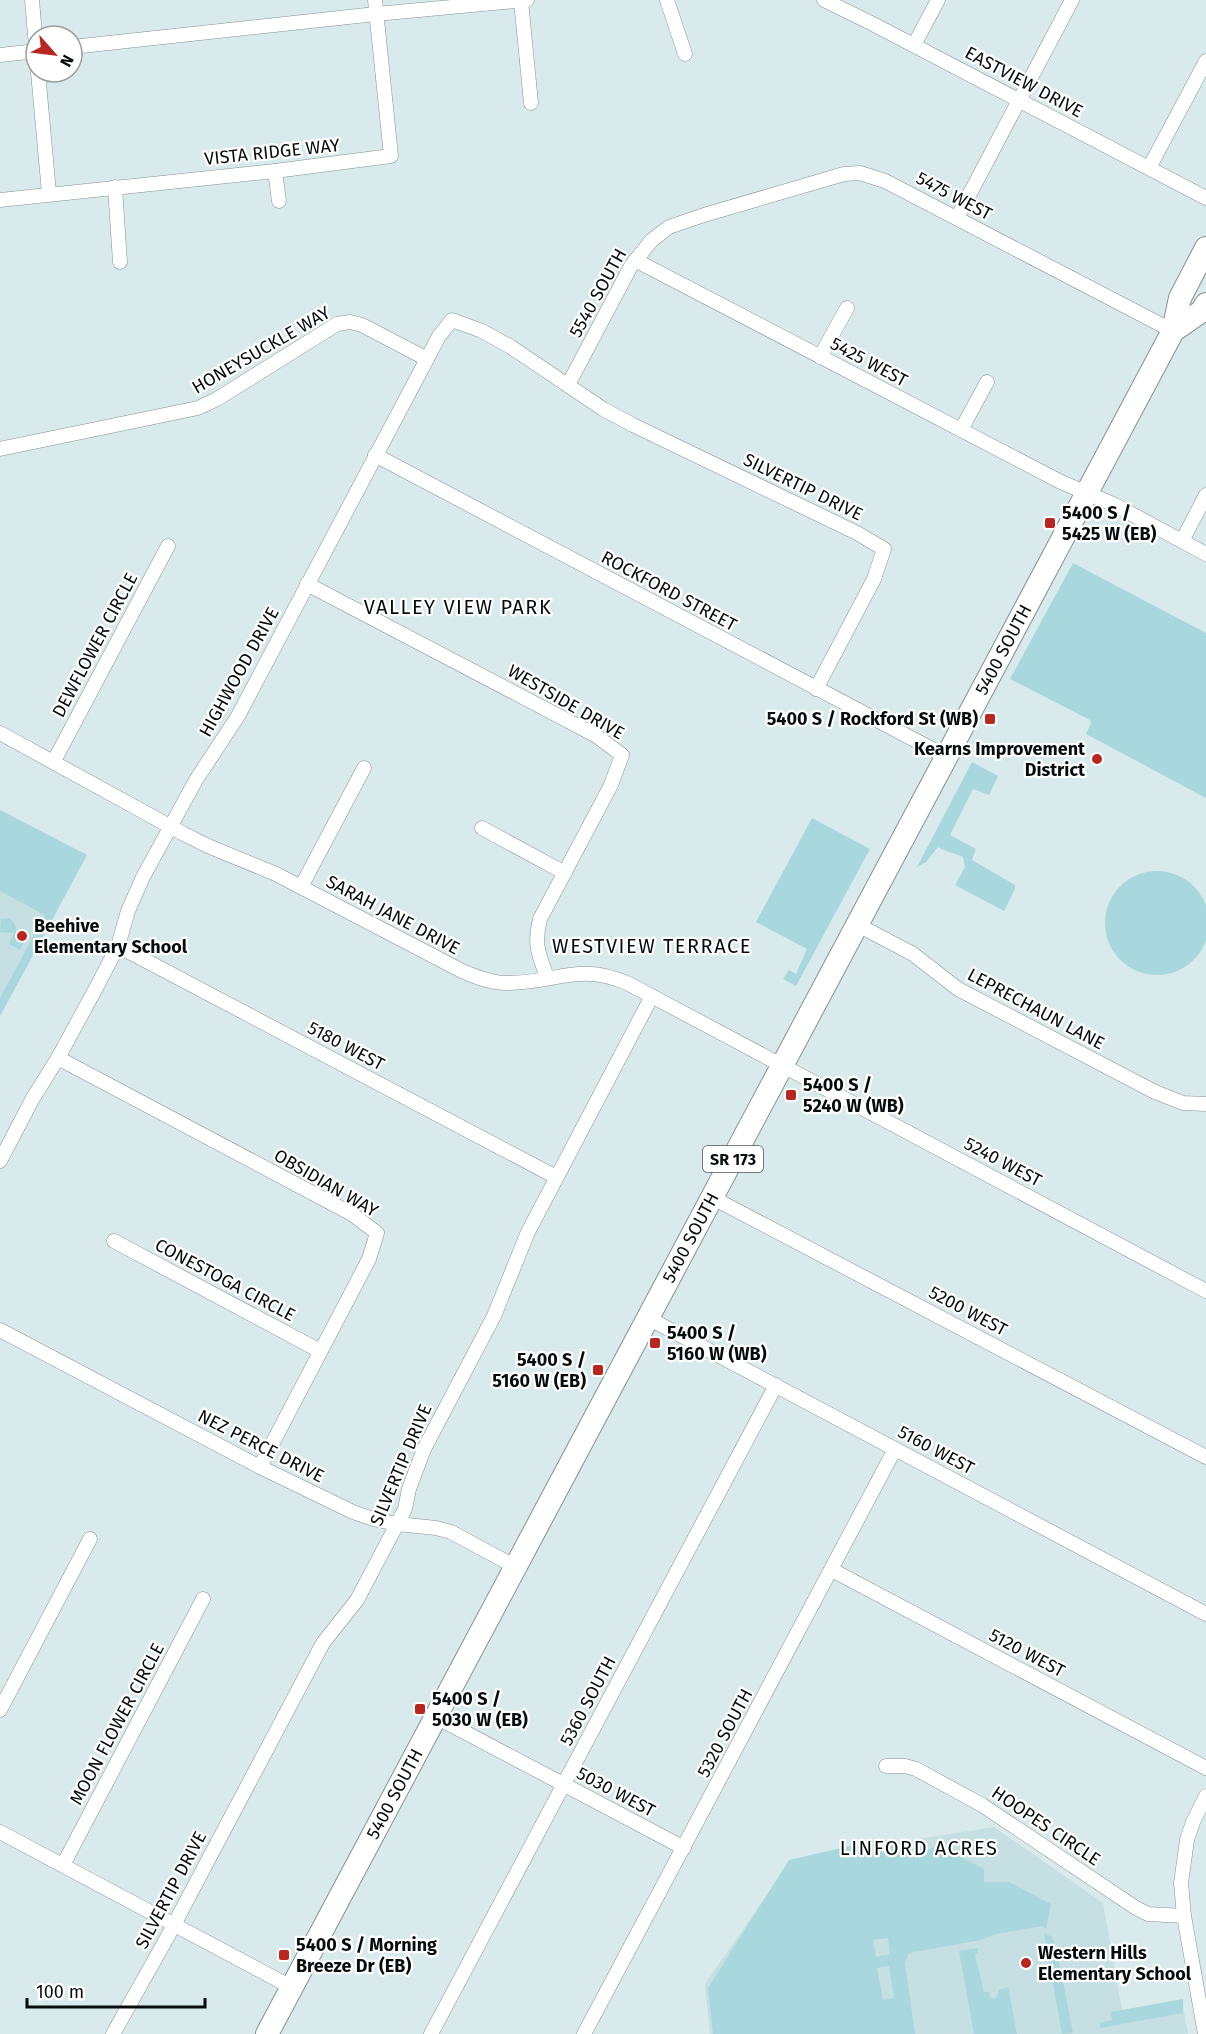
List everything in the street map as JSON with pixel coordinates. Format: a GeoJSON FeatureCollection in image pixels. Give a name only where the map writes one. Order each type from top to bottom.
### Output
{"type":"FeatureCollection","features":[{"type":"Feature","properties":{"kind":"main road","name":"5400 SOUTH"},"geometry":{"type":"LineString","coordinates":[[293,1988],[1173,331],[1180,298],[1206,248]]}},
{"type":"Feature","properties":{"kind":"main road"},"geometry":{"type":"LineString","coordinates":[[1173,331],[1206,269]]}},
{"type":"Feature","properties":{"kind":"main road","name":"5400 SOUTH"},"geometry":{"type":"LineString","coordinates":[[1173,331],[1202,311],[1206,304]]}},
{"type":"Feature","properties":{"kind":"main road","name":"SR 173"},"geometry":{"type":"LineString","coordinates":[[267,2034],[293,1988]]}},
{"type":"Feature","properties":{"kind":"street"},"geometry":{"type":"LineString","coordinates":[[32,0],[34,24]]}},
{"type":"Feature","properties":{"kind":"street"},"geometry":{"type":"LineString","coordinates":[[84,45],[375,7],[527,0]]}},
{"type":"Feature","properties":{"kind":"street"},"geometry":{"type":"LineString","coordinates":[[667,0],[685,54]]}},
{"type":"Feature","properties":{"kind":"street","name":"EASTVIEW DRIVE"},"geometry":{"type":"LineString","coordinates":[[824,0],[1206,198]]}},
{"type":"Feature","properties":{"kind":"street"},"geometry":{"type":"LineString","coordinates":[[914,45],[938,0]]}},
{"type":"Feature","properties":{"kind":"street"},"geometry":{"type":"LineString","coordinates":[[957,218],[1072,0]]}},
{"type":"Feature","properties":{"kind":"street"},"geometry":{"type":"LineString","coordinates":[[521,1],[531,103]]}},
{"type":"Feature","properties":{"kind":"street","name":"VISTA RIDGE WAY"},"geometry":{"type":"LineString","coordinates":[[0,200],[275,171],[391,156],[375,7]]}},
{"type":"Feature","properties":{"kind":"street"},"geometry":{"type":"LineString","coordinates":[[0,55],[24,52]]}},
{"type":"Feature","properties":{"kind":"street"},"geometry":{"type":"LineString","coordinates":[[1149,168],[1206,61]]}},
{"type":"Feature","properties":{"kind":"street"},"geometry":{"type":"LineString","coordinates":[[39,84],[49,194]]}},
{"type":"Feature","properties":{"kind":"street"},"geometry":{"type":"LineString","coordinates":[[275,171],[279,201]]}},
{"type":"Feature","properties":{"kind":"street","name":"5475 WEST"},"geometry":{"type":"LineString","coordinates":[[704,215],[844,174],[860,173],[885,181],[1173,331]]}},
{"type":"Feature","properties":{"kind":"street"},"geometry":{"type":"LineString","coordinates":[[115,187],[120,262]]}},
{"type":"Feature","properties":{"kind":"street","name":"5540 SOUTH"},"geometry":{"type":"LineString","coordinates":[[568,386],[635,260],[652,240],[669,227],[704,215]]}},
{"type":"Feature","properties":{"kind":"street","name":"5425 WEST"},"geometry":{"type":"LineString","coordinates":[[635,260],[1061,482],[1114,505],[1206,554]]}},
{"type":"Feature","properties":{"kind":"street"},"geometry":{"type":"LineString","coordinates":[[820,357],[847,308]]}},
{"type":"Feature","properties":{"kind":"street","name":"HIGHWOOD DRIVE"},"geometry":{"type":"LineString","coordinates":[[0,1161],[118,946],[128,911],[143,876],[196,780],[238,716],[439,336],[452,320],[482,331],[511,347],[568,386]]}},
{"type":"Feature","properties":{"kind":"street","name":"HONEYSUCKLE WAY"},"geometry":{"type":"LineString","coordinates":[[0,450],[198,408],[217,399],[337,324],[350,322],[362,325],[427,359]]}},
{"type":"Feature","properties":{"kind":"street"},"geometry":{"type":"LineString","coordinates":[[961,430],[987,382]]}},
{"type":"Feature","properties":{"kind":"street","name":"SILVERTIP DRIVE"},"geometry":{"type":"LineString","coordinates":[[568,386],[603,409],[659,439],[857,532],[884,549],[874,579],[816,689]]}},
{"type":"Feature","properties":{"kind":"street","name":"ROCKFORD STREET"},"geometry":{"type":"LineString","coordinates":[[375,455],[947,757]]}},
{"type":"Feature","properties":{"kind":"street"},"geometry":{"type":"LineString","coordinates":[[1182,541],[1206,495]]}},
{"type":"Feature","properties":{"kind":"street","name":"DEWFLOWER CIRCLE"},"geometry":{"type":"LineString","coordinates":[[54,762],[168,546]]}},
{"type":"Feature","properties":{"kind":"street","name":"WESTSIDE DRIVE"},"geometry":{"type":"LineString","coordinates":[[307,584],[595,735],[622,755],[611,785],[540,919],[536,937],[538,955],[547,977]]}},
{"type":"Feature","properties":{"kind":"street","name":"SARAH JANE DRIVE"},"geometry":{"type":"LineString","coordinates":[[0,733],[171,827],[208,846],[258,865],[462,971],[484,980],[504,983],[524,983],[575,973],[614,978],[783,1065]]}},
{"type":"Feature","properties":{"kind":"street"},"geometry":{"type":"LineString","coordinates":[[301,887],[364,768]]}},
{"type":"Feature","properties":{"kind":"street"},"geometry":{"type":"LineString","coordinates":[[482,828],[565,873]]}},
{"type":"Feature","properties":{"kind":"street","name":"LEPRECHAUN LANE"},"geometry":{"type":"LineString","coordinates":[[858,925],[907,950],[958,989],[1155,1092],[1183,1102],[1206,1104]]}},
{"type":"Feature","properties":{"kind":"street","name":"5180 WEST"},"geometry":{"type":"LineString","coordinates":[[118,946],[556,1177]]}},
{"type":"Feature","properties":{"kind":"street","name":"SILVERTIP DRIVE"},"geometry":{"type":"LineString","coordinates":[[113,2034],[323,1643],[357,1600],[405,1509],[409,1489],[424,1449],[494,1316],[528,1232],[652,996]]}},
{"type":"Feature","properties":{"kind":"street","name":"OBSIDIAN WAY"},"geometry":{"type":"LineString","coordinates":[[58,1058],[352,1214],[377,1233],[369,1259],[260,1467]]}},
{"type":"Feature","properties":{"kind":"street","name":"5240 WEST"},"geometry":{"type":"LineString","coordinates":[[783,1065],[1206,1291]]}},
{"type":"Feature","properties":{"kind":"street","name":"5200 WEST"},"geometry":{"type":"LineString","coordinates":[[712,1198],[1206,1457]]}},
{"type":"Feature","properties":{"kind":"street","name":"CONESTOGA CIRCLE"},"geometry":{"type":"LineString","coordinates":[[114,1241],[320,1351]]}},
{"type":"Feature","properties":{"kind":"street","name":"5160 WEST"},"geometry":{"type":"LineString","coordinates":[[648,1318],[1206,1614]]}},
{"type":"Feature","properties":{"kind":"street","name":"NEZ PERCE DRIVE"},"geometry":{"type":"LineString","coordinates":[[0,1329],[260,1467],[353,1512],[372,1519],[451,1532],[516,1567]]}},
{"type":"Feature","properties":{"kind":"street","name":"5360 SOUTH"},"geometry":{"type":"LineString","coordinates":[[431,2034],[776,1385]]}},
{"type":"Feature","properties":{"kind":"street","name":"5320 SOUTH"},"geometry":{"type":"LineString","coordinates":[[584,2034],[895,1449]]}},
{"type":"Feature","properties":{"kind":"street"},"geometry":{"type":"LineString","coordinates":[[0,1710],[90,1539]]}},
{"type":"Feature","properties":{"kind":"street","name":"5120 WEST"},"geometry":{"type":"LineString","coordinates":[[832,1570],[1206,1768]]}},
{"type":"Feature","properties":{"kind":"street","name":"MOON FLOWER CIRCLE"},"geometry":{"type":"LineString","coordinates":[[63,1865],[203,1599]]}},
{"type":"Feature","properties":{"kind":"street","name":"5030 WEST"},"geometry":{"type":"LineString","coordinates":[[436,1717],[684,1848]]}},
{"type":"Feature","properties":{"kind":"street","name":"HOOPES CIRCLE"},"geometry":{"type":"LineString","coordinates":[[886,1766],[905,1766],[916,1769],[982,1804],[1136,1908],[1148,1914],[1184,1916]]}},
{"type":"Feature","properties":{"kind":"street"},"geometry":{"type":"LineString","coordinates":[[1205,2034],[1184,1916],[1181,1883],[1182,1864],[1193,1822],[1206,1796]]}},
{"type":"Feature","properties":{"kind":"street"},"geometry":{"type":"LineString","coordinates":[[0,1832],[293,1988]]}},
{"type":"Feature","properties":{"kind":"shaded area"},"geometry":{"type":"Polygon","coordinates":[[[1073,563],[1206,633],[1206,798],[1086,734],[1090,720],[1010,679],[1073,563]]]}},
{"type":"Feature","properties":{"kind":"shaded area"},"geometry":{"type":"Polygon","coordinates":[[[972,762],[998,776],[989,795],[973,789],[950,835],[976,849],[972,860],[1015,885],[1004,911],[955,885],[965,867],[963,857],[938,847],[926,862],[917,867],[972,762]]]}},
{"type":"Feature","properties":{"kind":"shaded area","name":"Beehive Elementary School"},"geometry":{"type":"Polygon","coordinates":[[[0,810],[87,855],[0,1016],[0,810]]]}},
{"type":"Feature","properties":{"kind":"shaded area","name":"Beehive Elementary School"},"geometry":{"type":"Polygon","coordinates":[[[0,810],[87,855],[0,1016],[0,998],[45,915],[0,891],[0,810]]]}},
{"type":"Feature","properties":{"kind":"shaded area"},"geometry":{"type":"Polygon","coordinates":[[[812,818],[870,849],[796,986],[783,979],[789,970],[796,974],[807,949],[756,922],[812,818]]]}},
{"type":"Feature","properties":{"kind":"shaded area"},"geometry":{"type":"Polygon","coordinates":[[[1157,871],[1177,875],[1194,886],[1205,903],[1209,923],[1205,943],[1194,960],[1177,971],[1157,975],[1137,971],[1120,960],[1109,943],[1105,923],[1109,903],[1120,886],[1137,875],[1157,871]]]}},
{"type":"Feature","properties":{"kind":"shaded area"},"geometry":{"type":"Polygon","coordinates":[[[9,918],[15,924],[16,932],[26,938],[20,950],[9,944],[14,933],[0,932],[1,919],[9,918]]]}},
{"type":"Feature","properties":{"kind":"shaded area"},"geometry":{"type":"Polygon","coordinates":[[[994,1827],[1103,1903],[1122,2010],[1182,2001],[1188,2034],[710,2034],[705,1984],[792,1859],[994,1827]]]}},
{"type":"Feature","properties":{"kind":"shaded area"},"geometry":{"type":"Polygon","coordinates":[[[876,1840],[889,1840],[909,1856],[939,1846],[984,1869],[984,1882],[1009,1882],[1051,1904],[1046,1929],[1043,1926],[996,1934],[981,1940],[909,1953],[905,1963],[915,2034],[713,2034],[708,1988],[789,1860],[876,1840]],[[888,1938],[873,1940],[876,1957],[890,1954],[888,1938]],[[889,1966],[877,1968],[883,2000],[894,1998],[889,1966]]]}},
{"type":"Feature","properties":{"kind":"shaded area"},"geometry":{"type":"Polygon","coordinates":[[[1044,1933],[1052,1937],[1073,2033],[1062,2034],[1044,1933]]]}},
{"type":"Feature","properties":{"kind":"shaded area"},"geometry":{"type":"Polygon","coordinates":[[[978,1948],[978,1953],[975,1954],[984,1992],[989,1992],[990,1998],[994,1999],[999,1990],[1008,1987],[1017,2034],[974,2034],[959,1951],[978,1948]]]}},
{"type":"Feature","properties":{"kind":"shaded area"},"geometry":{"type":"Polygon","coordinates":[[[1183,1999],[1183,2013],[1100,2028],[1100,2023],[1112,2020],[1111,2012],[1183,1999]]]}},
{"type":"Feature","properties":{"kind":"place","name":"5400 S / 5425 W (EB)"},"geometry":{"type":"Point","coordinates":[1050,523]}},
{"type":"Feature","properties":{"kind":"place","name":"5400 S / Rockford St (WB)"},"geometry":{"type":"Point","coordinates":[990,719]}},
{"type":"Feature","properties":{"kind":"place","name":"Kearns Improvement District"},"geometry":{"type":"Point","coordinates":[1097,759]}},
{"type":"Feature","properties":{"kind":"place","name":"Beehive Elementary School"},"geometry":{"type":"Point","coordinates":[22,936]}},
{"type":"Feature","properties":{"kind":"place","name":"5400 S / 5240 W (WB)"},"geometry":{"type":"Point","coordinates":[791,1095]}},
{"type":"Feature","properties":{"kind":"place","name":"5400 S / 5160 W (WB)"},"geometry":{"type":"Point","coordinates":[655,1343]}},
{"type":"Feature","properties":{"kind":"place","name":"5400 S / 5160 W (EB)"},"geometry":{"type":"Point","coordinates":[598,1370]}},
{"type":"Feature","properties":{"kind":"place","name":"5400 S / 5030 W (EB)"},"geometry":{"type":"Point","coordinates":[420,1709]}},
{"type":"Feature","properties":{"kind":"place","name":"5400 S / Morning Breeze Dr (EB)"},"geometry":{"type":"Point","coordinates":[284,1955]}},
{"type":"Feature","properties":{"kind":"place","name":"Western Hills Elementary School"},"geometry":{"type":"Point","coordinates":[1026,1963]}},
{"type":"Feature","properties":{"kind":"district","name":"VALLEY VIEW PARK"},"geometry":{"type":"Point","coordinates":[458,607]}},
{"type":"Feature","properties":{"kind":"district","name":"WESTVIEW TERRACE"},"geometry":{"type":"Point","coordinates":[652,946]}},
{"type":"Feature","properties":{"kind":"district","name":"LINFORD ACRES"},"geometry":{"type":"Point","coordinates":[919,1848]}}]}
